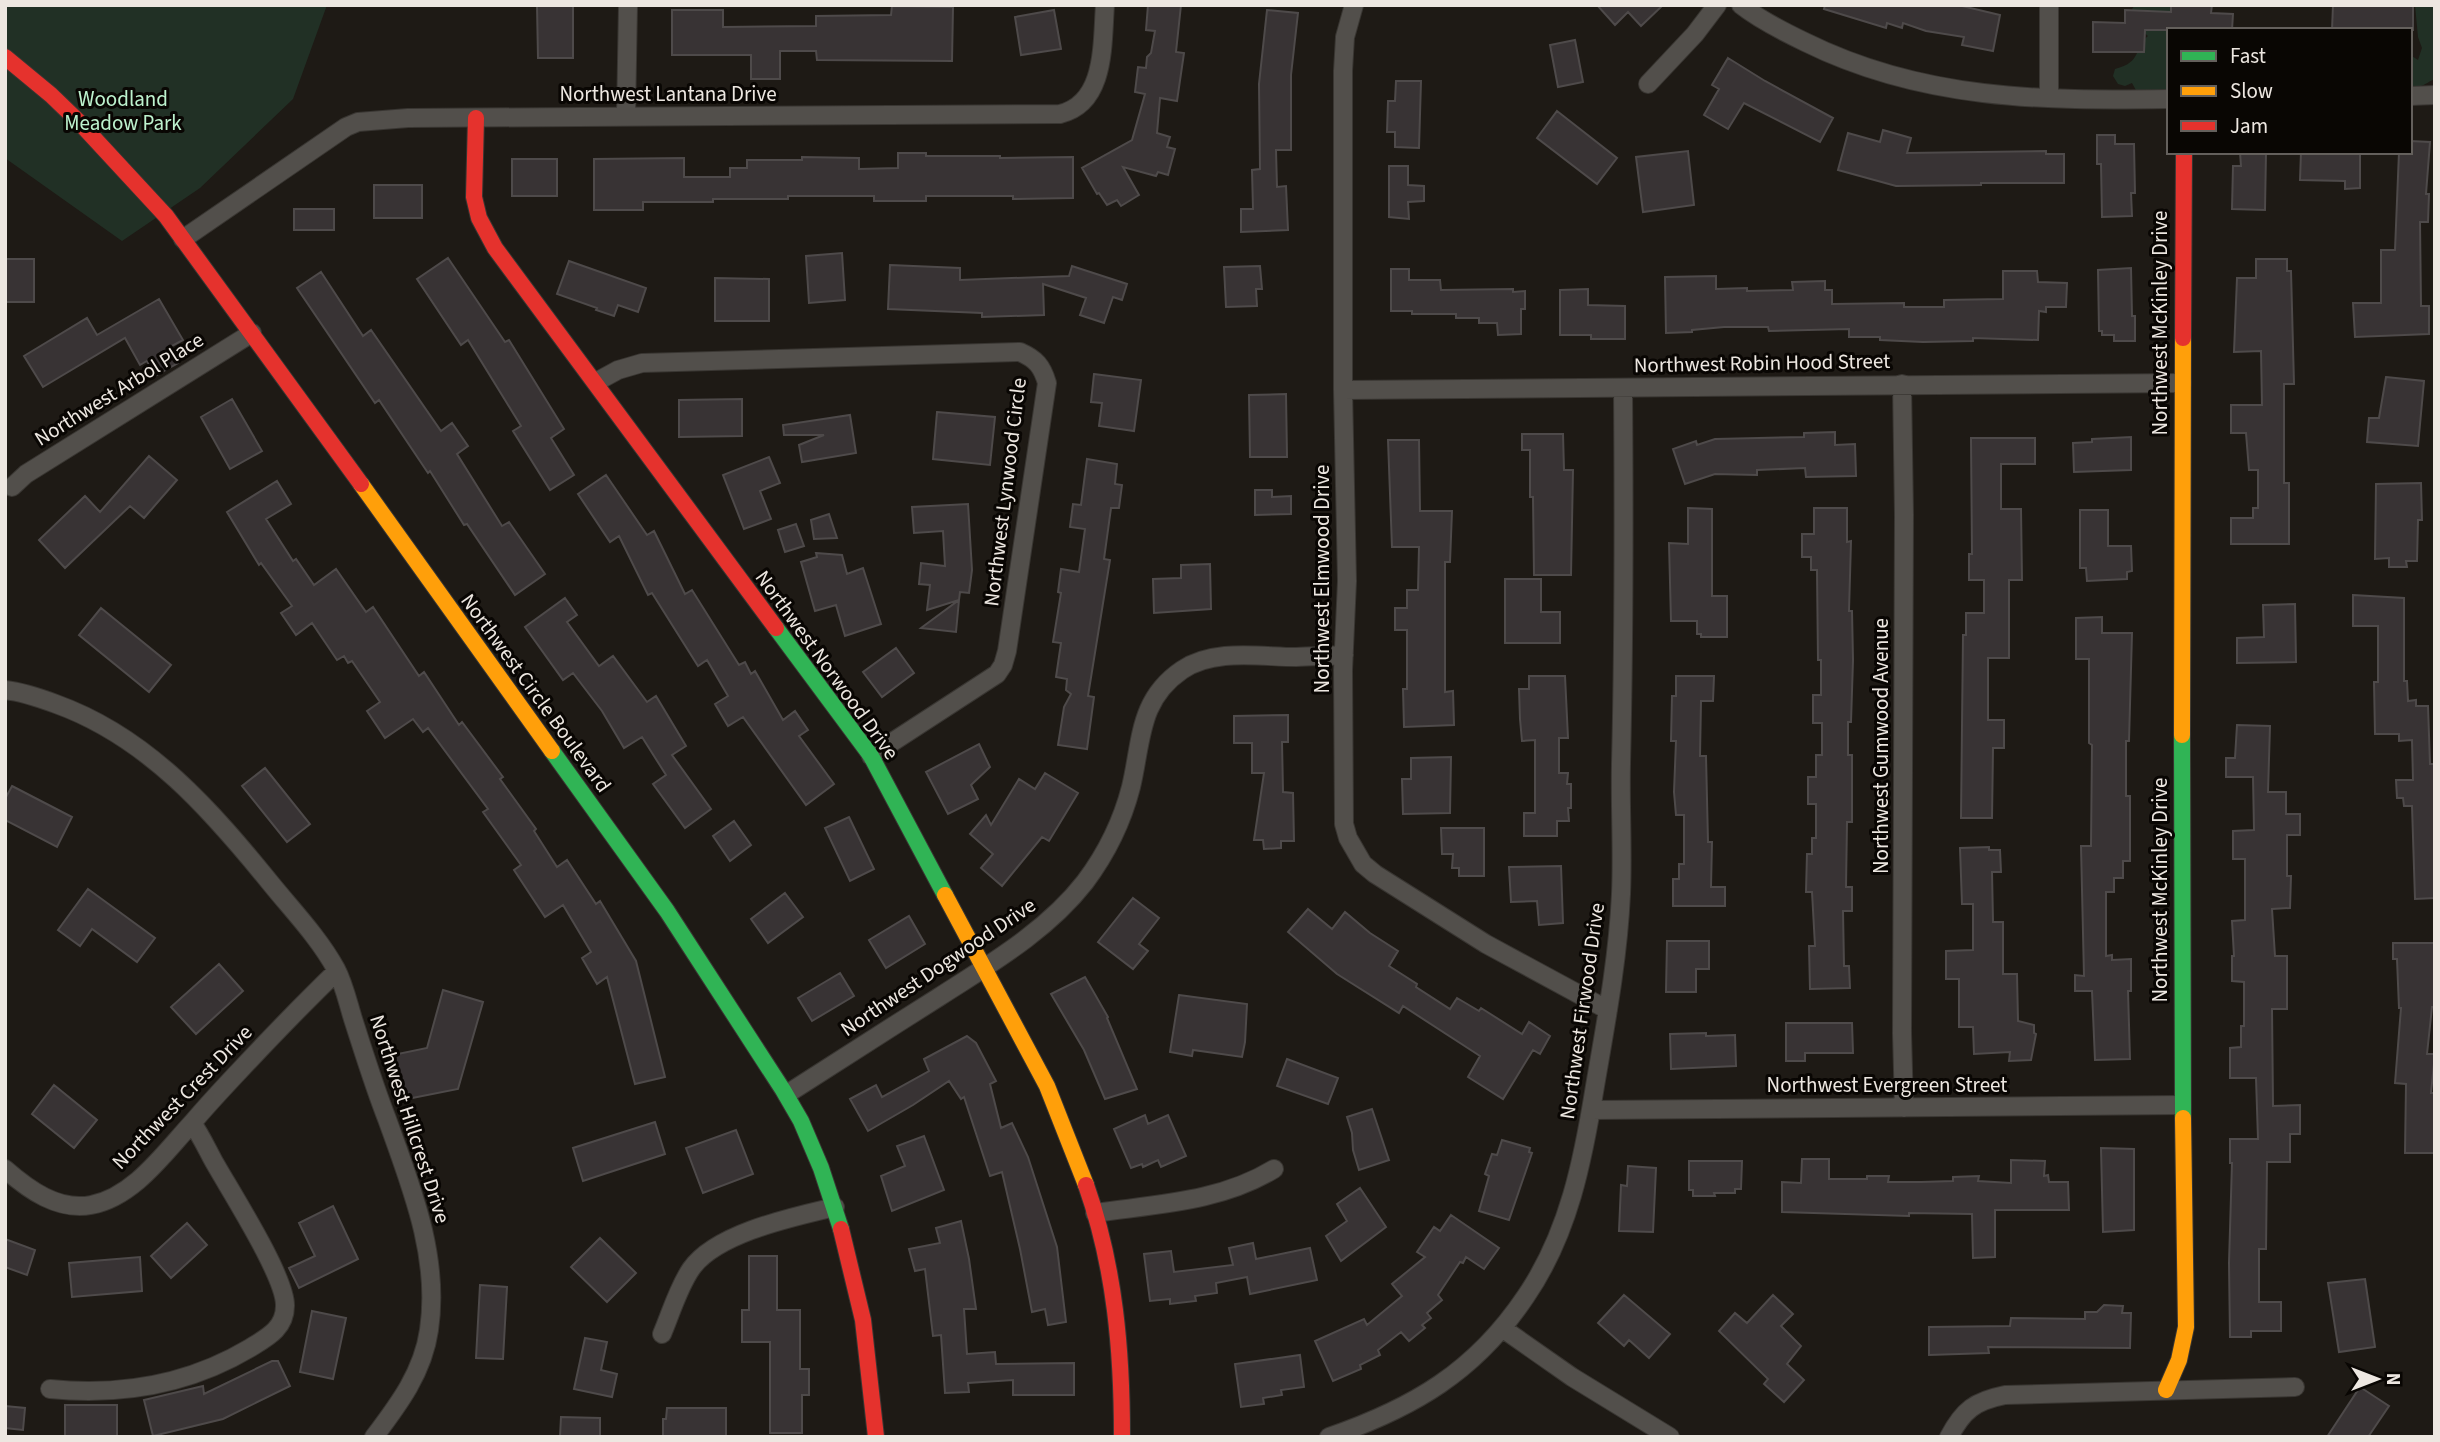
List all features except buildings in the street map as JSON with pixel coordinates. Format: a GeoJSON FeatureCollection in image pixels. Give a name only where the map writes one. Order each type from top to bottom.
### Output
{"type":"FeatureCollection","features":[{"type":"Feature","properties":{"kind":"street"},"geometry":{"type":"LineString","coordinates":[[626,116],[628,5]]}},
{"type":"Feature","properties":{"kind":"street","name":"Northwest Lantana Drive"},"geometry":{"type":"LineString","coordinates":[[183,239],[346,127],[358,122],[408,118],[1060,114],[1080,106],[1091,94],[1100,58],[1105,5]]}},
{"type":"Feature","properties":{"kind":"street","name":"Northwest Elmwood Drive"},"geometry":{"type":"LineString","coordinates":[[1354,5],[1345,37],[1343,71],[1343,390],[1347,581],[1344,824],[1348,838],[1363,864],[1375,874],[1440,916],[1553,982],[1608,1010]]}},
{"type":"Feature","properties":{"kind":"street"},"geometry":{"type":"LineString","coordinates":[[1648,83],[1695,34],[1717,5]]}},
{"type":"Feature","properties":{"kind":"street"},"geometry":{"type":"LineString","coordinates":[[1741,5],[1786,33],[1826,53],[1879,73],[1972,93],[2049,98],[2167,99]]}},
{"type":"Feature","properties":{"kind":"street"},"geometry":{"type":"LineString","coordinates":[[2049,5],[2049,98]]}},
{"type":"Feature","properties":{"kind":"street","name":"Northwest Circle Boulevard"},"geometry":{"type":"LineString","coordinates":[[5,57],[80,123],[166,216],[667,911],[787,1094],[806,1132],[835,1207],[854,1273],[866,1327],[876,1437]]}},
{"type":"Feature","properties":{"kind":"street"},"geometry":{"type":"LineString","coordinates":[[2412,96],[2435,95]]}},
{"type":"Feature","properties":{"kind":"street","name":"Northwest Norwood Drive"},"geometry":{"type":"LineString","coordinates":[[476,118],[474,197],[479,218],[495,248],[871,756],[1047,1086],[1095,1213],[1117,1328],[1122,1437]]}},
{"type":"Feature","properties":{"kind":"street","name":"Northwest McKinley Drive"},"geometry":{"type":"LineString","coordinates":[[2166,1390],[2175,1375],[2186,1327],[2182,1105],[2184,154]]}},
{"type":"Feature","properties":{"kind":"street","name":"Northwest Arbol Place"},"geometry":{"type":"LineString","coordinates":[[12,487],[26,474],[252,332]]}},
{"type":"Feature","properties":{"kind":"street","name":"Northwest Lynwood Circle"},"geometry":{"type":"LineString","coordinates":[[596,382],[618,370],[642,363],[909,354],[1020,352],[1034,358],[1043,369],[1047,383],[1003,665],[997,674],[871,756]]}},
{"type":"Feature","properties":{"kind":"street","name":"Northwest Robin Hood Street"},"geometry":{"type":"LineString","coordinates":[[1343,390],[2182,383]]}},
{"type":"Feature","properties":{"kind":"street","name":"Northwest Gumwood Avenue"},"geometry":{"type":"LineString","coordinates":[[1902,384],[1904,1108]]}},
{"type":"Feature","properties":{"kind":"street","name":"Northwest Firwood Drive"},"geometry":{"type":"LineString","coordinates":[[1329,1437],[1394,1412],[1443,1383],[1474,1357],[1502,1328],[1526,1296],[1548,1258],[1569,1212],[1582,1163],[1614,975],[1621,894],[1623,388]]}},
{"type":"Feature","properties":{"kind":"street","name":"Northwest Dogwood Drive"},"geometry":{"type":"LineString","coordinates":[[787,1094],[984,968],[1056,913],[1084,883],[1108,848],[1120,822],[1130,789],[1141,726],[1150,703],[1165,683],[1184,668],[1223,657],[1344,655]]}},
{"type":"Feature","properties":{"kind":"street","name":"Northwest Hillcrest Drive"},"geometry":{"type":"LineString","coordinates":[[5,690],[35,696],[108,727],[136,745],[172,775],[222,823],[321,944],[337,971],[414,1193],[429,1265],[429,1329],[424,1351],[406,1394],[374,1437]]}},
{"type":"Feature","properties":{"kind":"street","name":"Northwest Crest Drive"},"geometry":{"type":"LineString","coordinates":[[5,1169],[43,1197],[63,1205],[92,1205],[111,1199],[130,1187],[163,1156],[192,1122],[337,971]]}},
{"type":"Feature","properties":{"kind":"street","name":"Northwest Evergreen Street"},"geometry":{"type":"LineString","coordinates":[[1591,1110],[2182,1105]]}},
{"type":"Feature","properties":{"kind":"street"},"geometry":{"type":"LineString","coordinates":[[50,1389],[80,1392],[126,1391],[165,1384],[206,1371],[232,1358],[271,1336],[278,1327],[285,1306],[283,1290],[245,1215],[192,1122]]}},
{"type":"Feature","properties":{"kind":"street"},"geometry":{"type":"LineString","coordinates":[[1095,1213],[1210,1197],[1232,1190],[1274,1169]]}},
{"type":"Feature","properties":{"kind":"street"},"geometry":{"type":"LineString","coordinates":[[662,1334],[692,1268],[722,1243],[774,1223],[835,1207]]}},
{"type":"Feature","properties":{"kind":"street"},"geometry":{"type":"LineString","coordinates":[[1502,1328],[1572,1377],[1670,1437]]}},
{"type":"Feature","properties":{"kind":"street"},"geometry":{"type":"LineString","coordinates":[[1949,1437],[1958,1420],[1968,1410],[1985,1399],[2005,1395],[2295,1387]]}},
{"type":"Feature","properties":{"kind":"green space","name":"Woodland Meadow Park"},"geometry":{"type":"Polygon","coordinates":[[[5,5],[327,5],[293,99],[200,188],[122,241],[5,158],[5,5]]]}},
{"type":"Feature","properties":{"kind":"green space"},"geometry":{"type":"Polygon","coordinates":[[[2135,5],[2179,5],[2170,28],[2167,28],[2167,106],[2138,94],[2132,83],[2125,86],[2118,84],[2113,76],[2115,69],[2134,59],[2140,45],[2148,36],[2143,32],[2132,9],[2135,5]]]}},
{"type":"Feature","properties":{"kind":"green space"},"geometry":{"type":"Polygon","coordinates":[[[2415,5],[2435,5],[2435,79],[2418,87],[2412,86],[2412,56],[2418,60],[2422,48],[2418,37],[2415,5]]]}},
{"type":"Feature","properties":{"kind":"traffic: fast"},"geometry":{"type":"LineString","coordinates":[[776,628],[871,756],[945,895]]}},
{"type":"Feature","properties":{"kind":"traffic: fast"},"geometry":{"type":"LineString","coordinates":[[2182,735],[2183,1118]]}},
{"type":"Feature","properties":{"kind":"traffic: fast"},"geometry":{"type":"LineString","coordinates":[[552,751],[667,911],[783,1090],[801,1121],[821,1168],[841,1229]]}},
{"type":"Feature","properties":{"kind":"traffic: slow"},"geometry":{"type":"LineString","coordinates":[[2182,735],[2183,338]]}},
{"type":"Feature","properties":{"kind":"traffic: slow"},"geometry":{"type":"LineString","coordinates":[[361,484],[552,751]]}},
{"type":"Feature","properties":{"kind":"traffic: slow"},"geometry":{"type":"LineString","coordinates":[[945,895],[1047,1086],[1086,1185]]}},
{"type":"Feature","properties":{"kind":"traffic: slow"},"geometry":{"type":"LineString","coordinates":[[2166,1390],[2179,1360],[2186,1327],[2183,1118]]}},
{"type":"Feature","properties":{"kind":"traffic: jam"},"geometry":{"type":"LineString","coordinates":[[5,57],[80,123],[166,216],[361,484]]}},
{"type":"Feature","properties":{"kind":"traffic: jam"},"geometry":{"type":"LineString","coordinates":[[476,118],[474,197],[479,218],[495,248],[776,628]]}},
{"type":"Feature","properties":{"kind":"traffic: jam"},"geometry":{"type":"LineString","coordinates":[[2183,338],[2184,154]]}},
{"type":"Feature","properties":{"kind":"traffic: jam"},"geometry":{"type":"LineString","coordinates":[[1086,1185],[1104,1247],[1115,1310],[1122,1437]]}},
{"type":"Feature","properties":{"kind":"traffic: jam"},"geometry":{"type":"LineString","coordinates":[[841,1229],[863,1320],[876,1437]]}}]}
